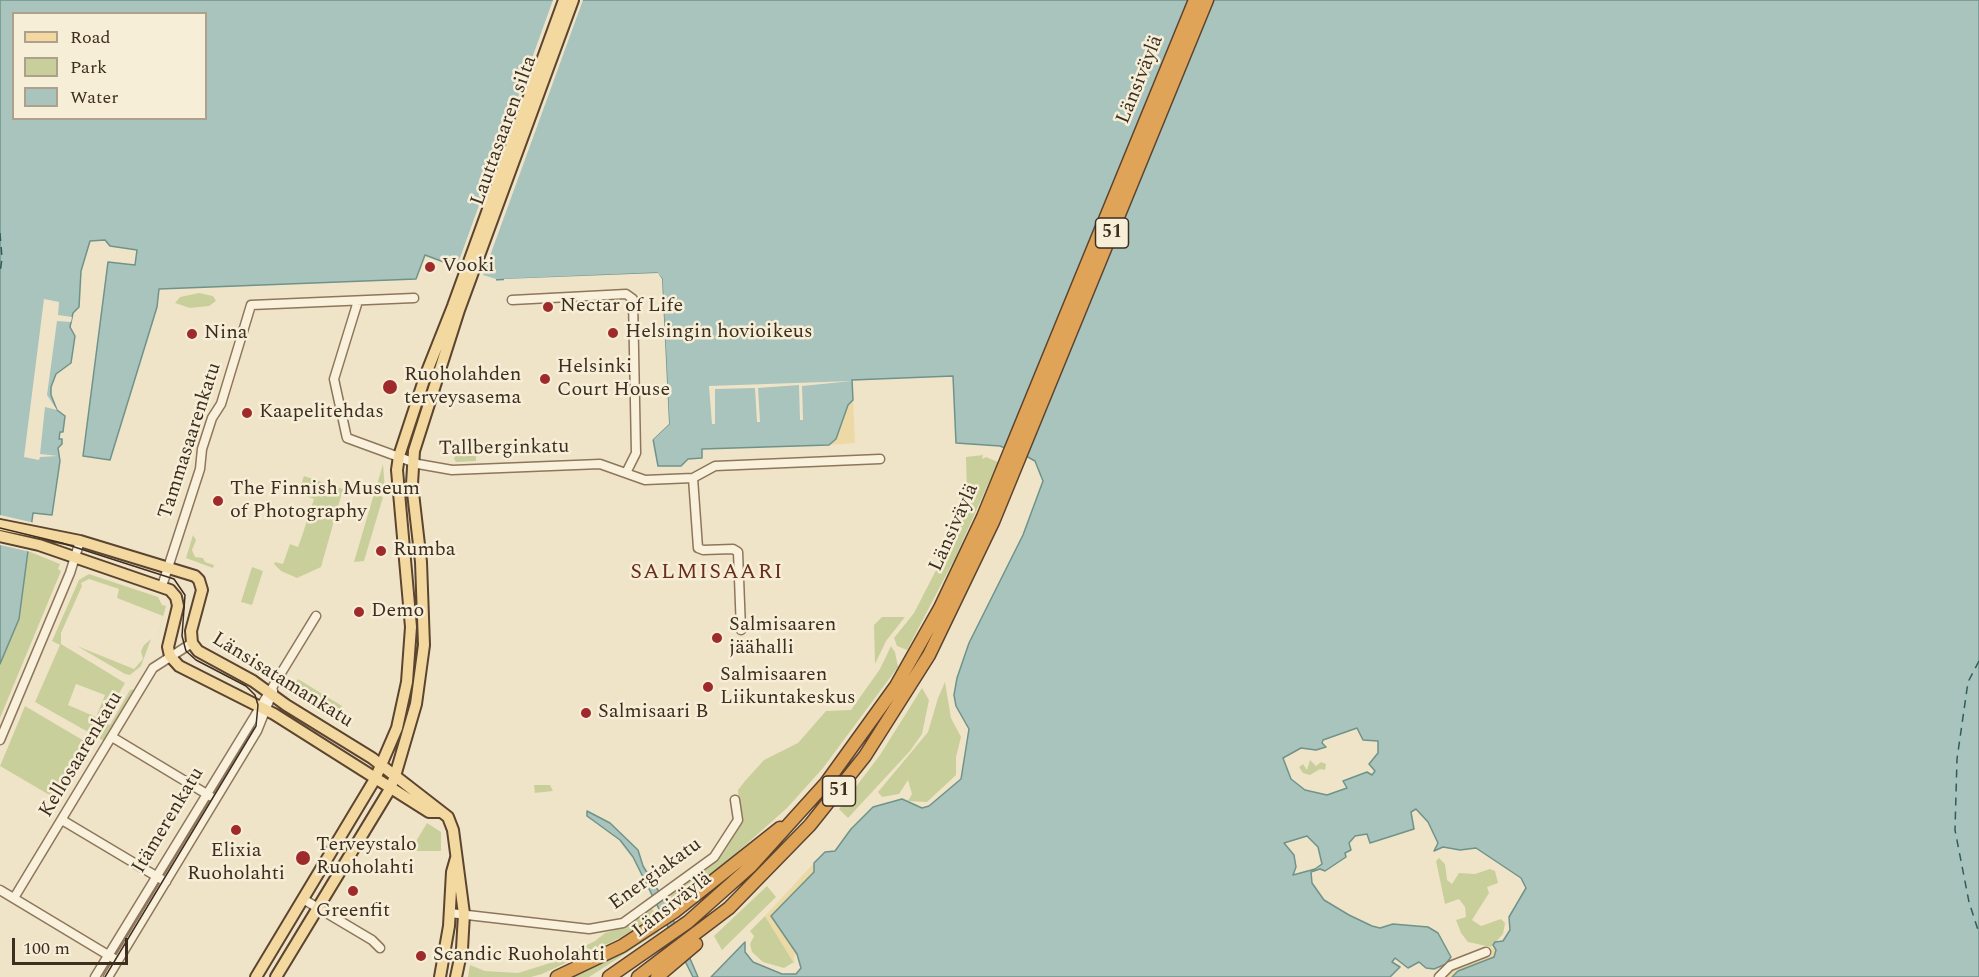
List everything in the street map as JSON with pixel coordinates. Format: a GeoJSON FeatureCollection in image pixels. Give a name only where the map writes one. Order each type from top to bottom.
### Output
{"type":"FeatureCollection","features":[{"type":"Feature","properties":{"kind":"highway","name":"Länsiväylä"},"geometry":{"type":"LineString","coordinates":[[638,977],[698,933],[762,876],[839,791],[893,715],[951,613],[1195,0]]}},
{"type":"Feature","properties":{"kind":"highway","name":"Länsiväylä"},"geometry":{"type":"LineString","coordinates":[[609,977],[664,939],[722,893],[798,816],[853,748],[919,647],[1011,464],[1208,0]]}},
{"type":"Feature","properties":{"kind":"highway"},"geometry":{"type":"LineString","coordinates":[[557,977],[622,946],[674,912],[711,885],[761,841],[798,816]]}},
{"type":"Feature","properties":{"kind":"highway"},"geometry":{"type":"LineString","coordinates":[[657,977],[720,923],[762,876]]}},
{"type":"Feature","properties":{"kind":"main road","name":"Lauttasaaren silta"},"geometry":{"type":"LineString","coordinates":[[468,274],[564,0]]}},
{"type":"Feature","properties":{"kind":"main road","name":"Lauttasaaren silta"},"geometry":{"type":"LineString","coordinates":[[468,274],[573,0]]}},
{"type":"Feature","properties":{"kind":"main road"},"geometry":{"type":"LineString","coordinates":[[256,977],[382,766],[403,706],[410,656],[407,563],[397,470],[399,456],[426,374],[468,274]]}},
{"type":"Feature","properties":{"kind":"main road"},"geometry":{"type":"LineString","coordinates":[[276,977],[390,789],[416,704],[425,636],[413,462],[468,274]]}},
{"type":"Feature","properties":{"kind":"main road"},"geometry":{"type":"LineString","coordinates":[[0,525],[40,539],[76,558],[162,586],[173,592],[178,603],[168,642],[170,656]]}},
{"type":"Feature","properties":{"kind":"main road"},"geometry":{"type":"LineString","coordinates":[[0,536],[40,539]]}},
{"type":"Feature","properties":{"kind":"main road","name":"Länsisatamankatu"},"geometry":{"type":"LineString","coordinates":[[40,539],[81,541],[195,576],[202,586],[190,631],[192,643],[203,655],[272,690],[382,766],[441,812]]}},
{"type":"Feature","properties":{"kind":"main road","name":"Länsisatamankatu"},"geometry":{"type":"LineString","coordinates":[[170,656],[187,672],[262,709],[321,742],[390,789],[429,812],[441,812]]}},
{"type":"Feature","properties":{"kind":"main road"},"geometry":{"type":"LineString","coordinates":[[441,812],[452,825],[464,914],[462,949],[456,977]]}},
{"type":"Feature","properties":{"kind":"main road"},"geometry":{"type":"LineString","coordinates":[[440,977],[450,913],[452,872],[456,858]]}},
{"type":"Feature","properties":{"kind":"street"},"geometry":{"type":"LineString","coordinates":[[512,300],[626,294],[633,299],[636,453],[626,473]]}},
{"type":"Feature","properties":{"kind":"street"},"geometry":{"type":"LineString","coordinates":[[358,301],[414,298]]}},
{"type":"Feature","properties":{"kind":"street","name":"Tallberginkatu"},"geometry":{"type":"LineString","coordinates":[[358,301],[334,379],[347,438],[413,462],[452,470],[600,464],[645,480],[693,478]]}},
{"type":"Feature","properties":{"kind":"street","name":"Tammasaarenkatu"},"geometry":{"type":"LineString","coordinates":[[162,586],[200,469],[214,412],[221,404],[251,305],[358,301]]}},
{"type":"Feature","properties":{"kind":"street"},"geometry":{"type":"LineString","coordinates":[[741,630],[737,551],[698,548],[693,478],[715,466],[880,459]]}},
{"type":"Feature","properties":{"kind":"street"},"geometry":{"type":"LineString","coordinates":[[0,740],[81,541]]}},
{"type":"Feature","properties":{"kind":"street","name":"Itämerenkatu"},"geometry":{"type":"LineString","coordinates":[[108,977],[206,815],[272,690],[316,616]]}},
{"type":"Feature","properties":{"kind":"street","name":"Kellosaarenkatu"},"geometry":{"type":"LineString","coordinates":[[14,898],[153,668],[192,643]]}},
{"type":"Feature","properties":{"kind":"street","name":"Itämerenkatu"},"geometry":{"type":"LineString","coordinates":[[95,977],[205,793],[262,709]]}},
{"type":"Feature","properties":{"kind":"street"},"geometry":{"type":"LineString","coordinates":[[112,737],[205,793],[213,802]]}},
{"type":"Feature","properties":{"kind":"street","name":"Energiakatu"},"geometry":{"type":"LineString","coordinates":[[450,913],[599,929],[623,923],[714,856],[738,820],[735,800]]}},
{"type":"Feature","properties":{"kind":"street"},"geometry":{"type":"LineString","coordinates":[[62,820],[166,882]]}},
{"type":"Feature","properties":{"kind":"street"},"geometry":{"type":"LineString","coordinates":[[0,890],[118,961]]}},
{"type":"Feature","properties":{"kind":"street"},"geometry":{"type":"LineString","coordinates":[[303,899],[380,948]]}},
{"type":"Feature","properties":{"kind":"street"},"geometry":{"type":"LineString","coordinates":[[1439,977],[1450,966],[1486,952]]}},
{"type":"Feature","properties":{"kind":"green space"},"geometry":{"type":"Polygon","coordinates":[[[199,293],[213,296],[216,301],[209,306],[190,308],[175,303],[180,297],[199,293]]]}},
{"type":"Feature","properties":{"kind":"green space"},"geometry":{"type":"Polygon","coordinates":[[[476,455],[476,461],[456,462],[454,459],[455,456],[476,455]]]}},
{"type":"Feature","properties":{"kind":"green space"},"geometry":{"type":"Polygon","coordinates":[[[983,455],[982,459],[986,457],[998,462],[955,558],[907,650],[897,646],[894,638],[914,613],[968,508],[971,497],[967,496],[966,457],[983,455]]]}},
{"type":"Feature","properties":{"kind":"green space"},"geometry":{"type":"Polygon","coordinates":[[[383,464],[385,490],[384,494],[375,492],[383,464]]]}},
{"type":"Feature","properties":{"kind":"green space"},"geometry":{"type":"Polygon","coordinates":[[[304,476],[343,489],[321,567],[297,578],[281,571],[274,564],[275,562],[283,564],[290,544],[298,547],[302,536],[314,499],[298,493],[304,476]]]}},
{"type":"Feature","properties":{"kind":"green space"},"geometry":{"type":"Polygon","coordinates":[[[374,494],[383,497],[364,561],[354,562],[374,494]]]}},
{"type":"Feature","properties":{"kind":"green space"},"geometry":{"type":"Polygon","coordinates":[[[193,535],[196,540],[192,550],[195,557],[203,558],[205,562],[214,565],[213,568],[186,558],[193,535]]]}},
{"type":"Feature","properties":{"kind":"green space"},"geometry":{"type":"Polygon","coordinates":[[[28,551],[60,564],[58,569],[61,571],[0,718],[0,664],[19,619],[28,551]]]}},
{"type":"Feature","properties":{"kind":"green space"},"geometry":{"type":"Polygon","coordinates":[[[252,567],[263,571],[252,605],[241,602],[252,567]]]}},
{"type":"Feature","properties":{"kind":"green space"},"geometry":{"type":"Polygon","coordinates":[[[89,574],[158,597],[162,605],[166,606],[155,646],[163,616],[117,598],[119,589],[89,579],[81,583],[82,586],[61,633],[61,644],[125,683],[113,704],[105,701],[100,721],[110,725],[130,690],[135,689],[104,741],[35,702],[60,645],[52,641],[79,580],[89,574]],[[76,684],[68,705],[96,717],[105,695],[76,684]]]}},
{"type":"Feature","properties":{"kind":"green space"},"geometry":{"type":"Polygon","coordinates":[[[882,617],[905,617],[886,641],[875,664],[874,625],[882,617]]]}},
{"type":"Feature","properties":{"kind":"green space"},"geometry":{"type":"Polygon","coordinates":[[[151,639],[141,666],[130,675],[77,646],[134,669],[143,659],[141,651],[144,645],[151,639]]]}},
{"type":"Feature","properties":{"kind":"green space"},"geometry":{"type":"Polygon","coordinates":[[[891,646],[895,652],[898,667],[823,768],[787,808],[695,890],[622,937],[542,974],[531,977],[468,977],[470,965],[485,971],[518,973],[550,963],[595,941],[605,933],[627,926],[651,908],[654,911],[671,901],[671,893],[722,855],[740,826],[738,790],[745,781],[764,760],[798,743],[826,711],[851,710],[880,669],[891,646]]]}},
{"type":"Feature","properties":{"kind":"green space"},"geometry":{"type":"Polygon","coordinates":[[[298,679],[342,706],[334,718],[291,691],[298,679]]]}},
{"type":"Feature","properties":{"kind":"green space"},"geometry":{"type":"Polygon","coordinates":[[[945,682],[951,718],[961,737],[956,757],[956,775],[927,802],[908,801],[912,794],[908,780],[899,794],[882,797],[878,792],[928,732],[945,682]]]}},
{"type":"Feature","properties":{"kind":"green space"},"geometry":{"type":"Polygon","coordinates":[[[922,688],[929,700],[922,734],[910,751],[848,818],[839,809],[880,755],[922,688]]]}},
{"type":"Feature","properties":{"kind":"green space"},"geometry":{"type":"Polygon","coordinates":[[[25,706],[91,745],[58,800],[0,766],[25,706]]]}},
{"type":"Feature","properties":{"kind":"green space"},"geometry":{"type":"Polygon","coordinates":[[[281,708],[319,732],[318,735],[279,712],[281,708]]]}},
{"type":"Feature","properties":{"kind":"green space"},"geometry":{"type":"Polygon","coordinates":[[[1310,760],[1316,766],[1321,762],[1326,764],[1325,770],[1320,769],[1310,775],[1303,773],[1299,767],[1303,764],[1307,770],[1310,760]]]}},
{"type":"Feature","properties":{"kind":"green space"},"geometry":{"type":"Polygon","coordinates":[[[534,785],[550,785],[553,791],[535,793],[534,785]]]}},
{"type":"Feature","properties":{"kind":"green space"},"geometry":{"type":"Polygon","coordinates":[[[427,823],[441,832],[441,851],[417,851],[412,848],[427,823]]]}},
{"type":"Feature","properties":{"kind":"green space"},"geometry":{"type":"Polygon","coordinates":[[[1439,858],[1445,864],[1447,880],[1452,884],[1459,873],[1475,874],[1490,869],[1495,871],[1498,883],[1487,887],[1489,893],[1472,920],[1481,926],[1501,919],[1505,923],[1503,934],[1491,947],[1468,942],[1461,933],[1456,920],[1466,917],[1465,907],[1459,899],[1445,904],[1436,861],[1439,858]]]}},
{"type":"Feature","properties":{"kind":"green space"},"geometry":{"type":"Polygon","coordinates":[[[767,886],[776,897],[722,950],[714,936],[767,886]]]}},
{"type":"Feature","properties":{"kind":"green space"},"geometry":{"type":"Polygon","coordinates":[[[765,916],[794,962],[784,968],[763,962],[752,952],[750,944],[754,936],[750,931],[765,916]]]}},
{"type":"Feature","properties":{"kind":"green space"},"geometry":{"type":"Polygon","coordinates":[[[658,930],[659,932],[589,977],[572,977],[658,930]]]}},
{"type":"Feature","properties":{"kind":"sand"},"geometry":{"type":"Polygon","coordinates":[[[853,400],[855,443],[829,445],[839,431],[848,405],[853,400]]]}},
{"type":"Feature","properties":{"kind":"sand"},"geometry":{"type":"Polygon","coordinates":[[[814,863],[814,872],[771,916],[797,954],[794,956],[795,965],[765,916],[814,863]]]}},
{"type":"Feature","properties":{"kind":"sand"},"geometry":{"type":"Polygon","coordinates":[[[1491,947],[1496,950],[1494,957],[1458,971],[1452,977],[1444,977],[1449,971],[1488,956],[1491,947]]]}},
{"type":"Feature","properties":{"kind":"water"},"geometry":{"type":"Polygon","coordinates":[[[0,0],[1979,0],[1979,977],[1452,977],[1458,971],[1494,957],[1496,950],[1493,945],[1495,942],[1503,941],[1510,930],[1509,917],[1526,888],[1521,878],[1476,848],[1460,850],[1443,847],[1434,851],[1438,843],[1428,822],[1416,809],[1411,812],[1414,829],[1370,843],[1367,834],[1355,836],[1349,843],[1351,850],[1345,853],[1346,857],[1325,871],[1320,869],[1311,872],[1312,883],[1324,900],[1372,926],[1380,928],[1393,924],[1428,927],[1438,933],[1451,957],[1446,964],[1434,969],[1426,968],[1419,962],[1408,968],[1395,958],[1392,962],[1400,967],[1390,977],[711,977],[745,942],[745,952],[753,962],[782,974],[796,974],[801,968],[797,954],[771,916],[814,872],[814,863],[825,852],[835,851],[851,829],[873,807],[902,799],[922,808],[929,806],[961,779],[969,729],[956,706],[954,695],[957,678],[969,643],[1023,535],[1043,481],[1035,461],[1026,456],[1000,446],[956,443],[953,376],[852,380],[853,400],[848,405],[836,439],[829,445],[702,449],[702,458],[688,459],[681,466],[658,466],[653,439],[669,424],[662,279],[657,273],[492,280],[425,255],[416,279],[159,289],[157,307],[110,460],[83,456],[108,262],[135,265],[137,250],[110,246],[105,240],[90,241],[81,271],[79,307],[73,313],[70,327],[75,336],[71,363],[56,374],[51,387],[51,395],[57,410],[65,416],[63,432],[60,432],[59,439],[62,439],[62,444],[58,448],[60,461],[52,515],[33,513],[19,619],[0,664],[0,0]],[[1357,728],[1323,740],[1322,743],[1326,747],[1316,750],[1301,748],[1283,758],[1291,779],[1305,790],[1327,795],[1347,788],[1343,781],[1367,772],[1372,775],[1375,771],[1369,764],[1378,753],[1378,741],[1363,740],[1357,728]],[[1307,836],[1284,843],[1294,855],[1296,867],[1293,875],[1315,869],[1322,864],[1318,847],[1307,836]]]}},
{"type":"Feature","properties":{"kind":"water"},"geometry":{"type":"Polygon","coordinates":[[[587,811],[610,823],[638,850],[643,866],[666,903],[698,977],[693,977],[633,857],[620,840],[587,816],[587,811]]]}},
{"type":"Feature","properties":{"kind":"pier"},"geometry":{"type":"Polygon","coordinates":[[[553,0],[583,0],[483,275],[496,279],[496,282],[491,282],[456,269],[553,0]]]}},
{"type":"Feature","properties":{"kind":"pier"},"geometry":{"type":"Polygon","coordinates":[[[658,273],[662,279],[669,424],[650,442],[651,437],[666,423],[659,279],[655,276],[504,282],[504,279],[658,273]]]}},
{"type":"Feature","properties":{"kind":"pier"},"geometry":{"type":"Polygon","coordinates":[[[44,299],[59,302],[58,315],[72,317],[71,322],[57,321],[47,395],[57,410],[45,407],[40,454],[58,456],[40,457],[39,460],[24,457],[44,299]]]}},
{"type":"Feature","properties":{"kind":"pier"},"geometry":{"type":"Polygon","coordinates":[[[852,381],[802,386],[803,420],[800,420],[799,385],[758,388],[760,422],[757,422],[755,388],[715,389],[715,424],[712,424],[709,386],[852,381]]]}},
{"type":"Feature","properties":{"kind":"pier"},"geometry":{"type":"Polygon","coordinates":[[[0,515],[35,523],[31,552],[0,545],[0,515]]]}},
{"type":"Feature","properties":{"kind":"ferry route"},"geometry":{"type":"LineString","coordinates":[[0,233],[2,258],[0,273]]}},
{"type":"Feature","properties":{"kind":"ferry route"},"geometry":{"type":"LineString","coordinates":[[1979,661],[1968,682],[1957,759],[1955,830],[1969,902],[1979,933]]}},
{"type":"Feature","properties":{"kind":"tram line"},"geometry":{"type":"LineString","coordinates":[[0,528],[62,543],[174,579],[185,595],[182,636],[186,651],[196,660],[246,686],[255,695],[258,705],[256,726],[105,977]]}},
{"type":"Feature","properties":{"kind":"place","name":"Vooki"},"geometry":{"type":"Point","coordinates":[430,267]}},
{"type":"Feature","properties":{"kind":"place","name":"Nectar of Life"},"geometry":{"type":"Point","coordinates":[548,307]}},
{"type":"Feature","properties":{"kind":"place","name":"Helsingin hovioikeus"},"geometry":{"type":"Point","coordinates":[613,333]}},
{"type":"Feature","properties":{"kind":"place","name":"Nina"},"geometry":{"type":"Point","coordinates":[192,334]}},
{"type":"Feature","properties":{"kind":"place","name":"Helsinki Court House"},"geometry":{"type":"Point","coordinates":[545,379]}},
{"type":"Feature","properties":{"kind":"place","name":"Ruoholahden terveysasema"},"geometry":{"type":"Point","coordinates":[390,387]}},
{"type":"Feature","properties":{"kind":"place","name":"Kaapelitehdas"},"geometry":{"type":"Point","coordinates":[247,413]}},
{"type":"Feature","properties":{"kind":"place","name":"The Finnish Museum of Photography"},"geometry":{"type":"Point","coordinates":[218,501]}},
{"type":"Feature","properties":{"kind":"place","name":"Rumba"},"geometry":{"type":"Point","coordinates":[381,551]}},
{"type":"Feature","properties":{"kind":"place","name":"Demo"},"geometry":{"type":"Point","coordinates":[359,612]}},
{"type":"Feature","properties":{"kind":"place","name":"Salmisaaren jäähalli"},"geometry":{"type":"Point","coordinates":[717,638]}},
{"type":"Feature","properties":{"kind":"place","name":"Salmisaaren Liikuntakeskus"},"geometry":{"type":"Point","coordinates":[708,687]}},
{"type":"Feature","properties":{"kind":"place","name":"Salmisaari B"},"geometry":{"type":"Point","coordinates":[586,713]}},
{"type":"Feature","properties":{"kind":"place","name":"Elixia Ruoholahti"},"geometry":{"type":"Point","coordinates":[236,830]}},
{"type":"Feature","properties":{"kind":"place","name":"Terveystalo Ruoholahti"},"geometry":{"type":"Point","coordinates":[303,858]}},
{"type":"Feature","properties":{"kind":"place","name":"Greenfit"},"geometry":{"type":"Point","coordinates":[353,891]}},
{"type":"Feature","properties":{"kind":"place","name":"Scandic Ruoholahti"},"geometry":{"type":"Point","coordinates":[421,956]}},
{"type":"Feature","properties":{"kind":"district","name":"SALMISAARI"},"geometry":{"type":"Point","coordinates":[707,574]}}]}
